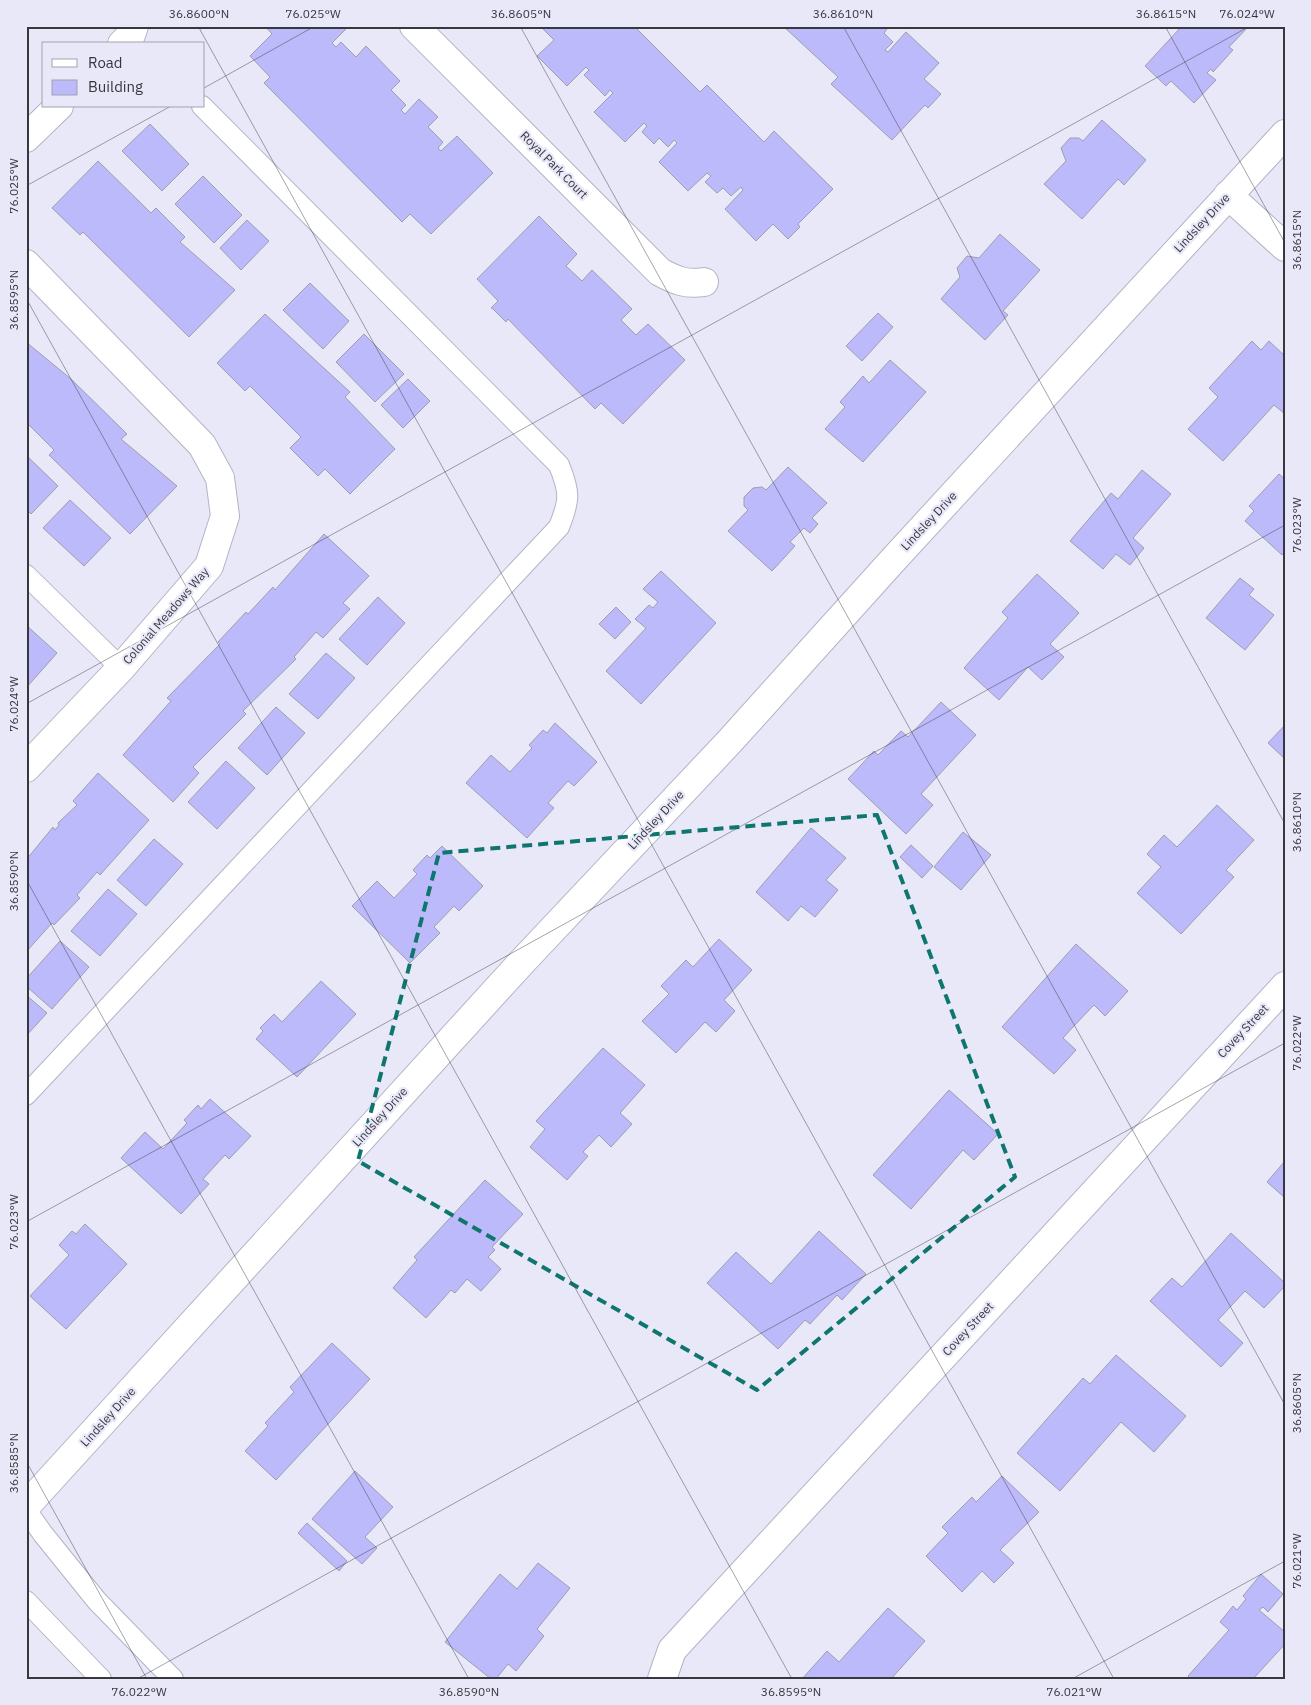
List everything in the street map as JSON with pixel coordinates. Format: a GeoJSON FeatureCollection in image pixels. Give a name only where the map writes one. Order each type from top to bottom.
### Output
{"type":"FeatureCollection","features":[{"type":"Feature","properties":{"kind":"street","name":"Royal Park Court"},"geometry":{"type":"LineString","coordinates":[[414,26],[660,272],[677,281],[693,284],[704,282]]}},
{"type":"Feature","properties":{"kind":"street"},"geometry":{"type":"LineString","coordinates":[[26,138],[57,108]]}},
{"type":"Feature","properties":{"kind":"street","name":"Lindsley Drive"},"geometry":{"type":"LineString","coordinates":[[26,1508],[514,970],[730,741],[1285,134]]}},
{"type":"Feature","properties":{"kind":"street"},"geometry":{"type":"LineString","coordinates":[[1228,195],[1285,247]]}},
{"type":"Feature","properties":{"kind":"street","name":"Colonial Meadows Way"},"geometry":{"type":"LineString","coordinates":[[26,264],[202,444],[220,478],[225,516],[209,566],[121,668],[26,768]]}},
{"type":"Feature","properties":{"kind":"street","name":"Covey Street"},"geometry":{"type":"LineString","coordinates":[[662,1679],[672,1650],[1285,986]]}},
{"type":"Feature","properties":{"kind":"lane"},"geometry":{"type":"LineString","coordinates":[[26,1095],[559,527],[567,506],[567,485],[559,465],[204,108]]}},
{"type":"Feature","properties":{"kind":"lane"},"geometry":{"type":"LineString","coordinates":[[26,575],[121,668]]}},
{"type":"Feature","properties":{"kind":"lane"},"geometry":{"type":"LineString","coordinates":[[26,1508],[43,1534],[96,1601],[174,1679]]}},
{"type":"Feature","properties":{"kind":"lane"},"geometry":{"type":"LineString","coordinates":[[26,1601],[101,1679]]}},
{"type":"Feature","properties":{"kind":"highlighted area"},"geometry":{"type":"Polygon","coordinates":[[[877,815],[1015,1177],[757,1390],[358,1161],[439,853],[877,815]]]}},
{"type":"Feature","properties":{"kind":"building"},"geometry":{"type":"Polygon","coordinates":[[[265,26],[345,26],[347,28],[332,43],[336,47],[341,42],[356,57],[366,46],[400,81],[391,90],[406,105],[401,110],[405,114],[419,99],[438,117],[428,127],[443,142],[438,148],[441,151],[457,136],[493,173],[431,234],[410,214],[402,222],[264,83],[270,77],[250,56],[272,34],[265,26]]]}},
{"type":"Feature","properties":{"kind":"building"},"geometry":{"type":"Polygon","coordinates":[[[540,26],[634,26],[700,92],[707,85],[764,142],[774,131],[833,189],[798,224],[800,227],[788,239],[773,224],[756,241],[725,209],[743,190],[741,187],[731,196],[723,188],[717,193],[705,182],[711,176],[707,173],[688,191],[659,162],[677,143],[674,140],[668,147],[659,138],[654,144],[642,132],[647,126],[644,123],[625,142],[594,112],[613,93],[610,90],[605,96],[584,75],[589,70],[586,67],[567,86],[537,56],[554,40],[540,26]]]}},
{"type":"Feature","properties":{"kind":"building"},"geometry":{"type":"Polygon","coordinates":[[[783,26],[889,26],[884,33],[893,42],[885,50],[888,52],[906,32],[939,63],[924,79],[941,94],[928,108],[925,105],[892,140],[831,84],[838,77],[783,26]]]}},
{"type":"Feature","properties":{"kind":"building"},"geometry":{"type":"Polygon","coordinates":[[[1182,26],[1249,26],[1229,47],[1233,50],[1213,72],[1211,69],[1207,73],[1216,80],[1194,103],[1171,81],[1166,86],[1145,66],[1182,26]]]}},
{"type":"Feature","properties":{"kind":"building"},"geometry":{"type":"Polygon","coordinates":[[[1102,120],[1146,160],[1124,185],[1118,179],[1082,219],[1044,184],[1066,161],[1061,148],[1070,138],[1079,138],[1083,141],[1102,120]]]}},
{"type":"Feature","properties":{"kind":"building"},"geometry":{"type":"Polygon","coordinates":[[[150,124],[189,164],[162,191],[122,151],[150,124]]]}},
{"type":"Feature","properties":{"kind":"building"},"geometry":{"type":"Polygon","coordinates":[[[98,161],[151,213],[156,208],[185,237],[180,242],[235,290],[189,337],[83,232],[80,235],[52,208],[98,161]]]}},
{"type":"Feature","properties":{"kind":"building"},"geometry":{"type":"Polygon","coordinates":[[[203,176],[242,215],[214,243],[175,204],[203,176]]]}},
{"type":"Feature","properties":{"kind":"building"},"geometry":{"type":"Polygon","coordinates":[[[539,216],[577,254],[566,266],[582,281],[592,270],[632,309],[621,320],[636,335],[648,324],[685,360],[623,424],[601,403],[595,409],[508,319],[506,322],[491,308],[498,301],[477,279],[539,216]]]}},
{"type":"Feature","properties":{"kind":"building"},"geometry":{"type":"Polygon","coordinates":[[[247,220],[269,241],[241,270],[220,248],[247,220]]]}},
{"type":"Feature","properties":{"kind":"building"},"geometry":{"type":"Polygon","coordinates":[[[1000,234],[1040,270],[1003,311],[1008,315],[985,340],[941,299],[960,277],[957,268],[967,256],[979,258],[1000,234]]]}},
{"type":"Feature","properties":{"kind":"building"},"geometry":{"type":"Polygon","coordinates":[[[310,283],[349,321],[323,349],[283,310],[310,283]]]}},
{"type":"Feature","properties":{"kind":"building"},"geometry":{"type":"Polygon","coordinates":[[[878,313],[893,327],[862,361],[846,346],[878,313]]]}},
{"type":"Feature","properties":{"kind":"building"},"geometry":{"type":"Polygon","coordinates":[[[265,314],[350,392],[345,397],[395,449],[350,494],[325,469],[318,476],[290,448],[301,437],[250,386],[245,391],[217,363],[265,314]]]}},
{"type":"Feature","properties":{"kind":"building"},"geometry":{"type":"Polygon","coordinates":[[[364,334],[404,374],[375,402],[336,362],[364,334]]]}},
{"type":"Feature","properties":{"kind":"building"},"geometry":{"type":"Polygon","coordinates":[[[1252,341],[1261,350],[1269,341],[1285,356],[1285,414],[1274,405],[1223,461],[1188,429],[1218,397],[1209,388],[1252,341]]]}},
{"type":"Feature","properties":{"kind":"building"},"geometry":{"type":"Polygon","coordinates":[[[26,342],[71,379],[127,434],[121,439],[177,486],[130,534],[49,455],[54,450],[29,425],[26,428],[26,342]]]}},
{"type":"Feature","properties":{"kind":"building"},"geometry":{"type":"Polygon","coordinates":[[[890,360],[926,392],[863,462],[825,429],[845,407],[840,402],[863,376],[869,383],[890,360]]]}},
{"type":"Feature","properties":{"kind":"building"},"geometry":{"type":"Polygon","coordinates":[[[408,379],[430,401],[403,428],[381,405],[408,379]]]}},
{"type":"Feature","properties":{"kind":"building"},"geometry":{"type":"Polygon","coordinates":[[[26,455],[58,486],[31,514],[26,509],[26,455]]]}},
{"type":"Feature","properties":{"kind":"building"},"geometry":{"type":"Polygon","coordinates":[[[788,467],[827,503],[812,518],[818,524],[810,533],[804,528],[790,542],[795,546],[772,571],[728,531],[748,510],[744,506],[744,497],[753,488],[762,487],[766,490],[788,467]]]}},
{"type":"Feature","properties":{"kind":"building"},"geometry":{"type":"Polygon","coordinates":[[[1142,470],[1171,494],[1133,538],[1144,548],[1130,565],[1116,554],[1103,569],[1070,541],[1111,493],[1118,499],[1142,470]]]}},
{"type":"Feature","properties":{"kind":"building"},"geometry":{"type":"Polygon","coordinates":[[[1279,474],[1285,479],[1285,552],[1282,555],[1245,521],[1254,511],[1249,506],[1279,474]]]}},
{"type":"Feature","properties":{"kind":"building"},"geometry":{"type":"Polygon","coordinates":[[[70,500],[111,538],[84,566],[43,528],[70,500]]]}},
{"type":"Feature","properties":{"kind":"building"},"geometry":{"type":"Polygon","coordinates":[[[324,534],[369,576],[343,603],[350,609],[323,638],[316,632],[294,657],[296,659],[243,711],[246,714],[193,767],[199,773],[173,802],[123,755],[171,701],[167,698],[220,644],[218,642],[246,612],[248,614],[273,587],[275,590],[324,534]]]}},
{"type":"Feature","properties":{"kind":"building"},"geometry":{"type":"Polygon","coordinates":[[[661,571],[716,623],[641,704],[606,671],[646,628],[635,619],[649,605],[653,608],[658,602],[643,589],[661,571]]]}},
{"type":"Feature","properties":{"kind":"building"},"geometry":{"type":"Polygon","coordinates":[[[1037,574],[1079,613],[1050,644],[1064,657],[1042,680],[1028,667],[999,700],[964,668],[1008,618],[1002,612],[1037,574]]]}},
{"type":"Feature","properties":{"kind":"building"},"geometry":{"type":"Polygon","coordinates":[[[1240,578],[1254,589],[1249,595],[1274,615],[1245,650],[1206,618],[1240,578]]]}},
{"type":"Feature","properties":{"kind":"building"},"geometry":{"type":"Polygon","coordinates":[[[378,597],[405,623],[367,665],[339,639],[378,597]]]}},
{"type":"Feature","properties":{"kind":"building"},"geometry":{"type":"Polygon","coordinates":[[[616,607],[631,622],[615,639],[599,624],[616,607]]]}},
{"type":"Feature","properties":{"kind":"building"},"geometry":{"type":"Polygon","coordinates":[[[26,625],[57,653],[26,688],[26,625]]]}},
{"type":"Feature","properties":{"kind":"building"},"geometry":{"type":"Polygon","coordinates":[[[326,653],[355,678],[318,719],[289,694],[326,653]]]}},
{"type":"Feature","properties":{"kind":"building"},"geometry":{"type":"Polygon","coordinates":[[[941,702],[976,735],[921,794],[933,805],[906,834],[848,779],[874,751],[878,755],[901,731],[908,737],[941,702]]]}},
{"type":"Feature","properties":{"kind":"building"},"geometry":{"type":"Polygon","coordinates":[[[276,707],[305,733],[267,775],[238,748],[276,707]]]}},
{"type":"Feature","properties":{"kind":"building"},"geometry":{"type":"Polygon","coordinates":[[[555,723],[597,762],[574,786],[568,781],[548,803],[554,808],[527,838],[466,783],[491,755],[510,772],[532,748],[529,745],[543,730],[547,733],[555,723]]]}},
{"type":"Feature","properties":{"kind":"building"},"geometry":{"type":"Polygon","coordinates":[[[1285,725],[1285,759],[1268,743],[1285,725]]]}},
{"type":"Feature","properties":{"kind":"building"},"geometry":{"type":"Polygon","coordinates":[[[226,761],[255,788],[217,829],[188,802],[226,761]]]}},
{"type":"Feature","properties":{"kind":"building"},"geometry":{"type":"Polygon","coordinates":[[[98,773],[149,820],[100,875],[97,872],[77,895],[80,898],[54,925],[52,923],[26,952],[26,860],[53,827],[55,830],[59,825],[58,823],[77,805],[73,801],[98,773]]]}},
{"type":"Feature","properties":{"kind":"building"},"geometry":{"type":"Polygon","coordinates":[[[1217,805],[1254,840],[1226,870],[1234,877],[1181,934],[1137,893],[1161,867],[1147,854],[1164,835],[1177,847],[1217,805]]]}},
{"type":"Feature","properties":{"kind":"building"},"geometry":{"type":"Polygon","coordinates":[[[811,828],[846,858],[826,880],[838,890],[815,917],[801,906],[788,921],[756,892],[811,828]]]}},
{"type":"Feature","properties":{"kind":"building"},"geometry":{"type":"Polygon","coordinates":[[[963,832],[991,855],[961,890],[934,867],[963,832]]]}},
{"type":"Feature","properties":{"kind":"building"},"geometry":{"type":"Polygon","coordinates":[[[154,839],[183,864],[146,906],[117,880],[154,839]]]}},
{"type":"Feature","properties":{"kind":"building"},"geometry":{"type":"Polygon","coordinates":[[[911,845],[933,866],[922,878],[900,857],[911,845]]]}},
{"type":"Feature","properties":{"kind":"building"},"geometry":{"type":"Polygon","coordinates":[[[442,846],[483,886],[459,911],[454,906],[434,927],[440,933],[410,963],[352,906],[377,881],[394,898],[417,874],[413,870],[427,855],[430,858],[442,846]]]}},
{"type":"Feature","properties":{"kind":"building"},"geometry":{"type":"Polygon","coordinates":[[[108,889],[137,914],[100,956],[71,931],[108,889]]]}},
{"type":"Feature","properties":{"kind":"building"},"geometry":{"type":"Polygon","coordinates":[[[719,939],[752,970],[724,1000],[735,1011],[716,1032],[705,1022],[676,1053],[642,1021],[669,994],[661,986],[686,960],[693,967],[719,939]]]}},
{"type":"Feature","properties":{"kind":"building"},"geometry":{"type":"Polygon","coordinates":[[[60,941],[89,967],[52,1009],[26,986],[26,979],[60,941]]]}},
{"type":"Feature","properties":{"kind":"building"},"geometry":{"type":"Polygon","coordinates":[[[1076,944],[1128,991],[1105,1016],[1094,1005],[1063,1038],[1076,1050],[1054,1074],[1002,1027],[1076,944]]]}},
{"type":"Feature","properties":{"kind":"building"},"geometry":{"type":"Polygon","coordinates":[[[321,981],[356,1014],[297,1077],[256,1039],[263,1031],[260,1028],[274,1014],[282,1022],[321,981]]]}},
{"type":"Feature","properties":{"kind":"building"},"geometry":{"type":"Polygon","coordinates":[[[26,995],[47,1013],[26,1036],[26,995]]]}},
{"type":"Feature","properties":{"kind":"building"},"geometry":{"type":"Polygon","coordinates":[[[603,1048],[645,1085],[620,1113],[632,1124],[611,1147],[599,1135],[583,1152],[588,1156],[567,1180],[530,1147],[545,1129],[536,1121],[603,1048]]]}},
{"type":"Feature","properties":{"kind":"building"},"geometry":{"type":"Polygon","coordinates":[[[949,1090],[998,1134],[974,1160],[963,1150],[911,1209],[873,1175],[949,1090]]]}},
{"type":"Feature","properties":{"kind":"building"},"geometry":{"type":"Polygon","coordinates":[[[210,1099],[251,1136],[229,1159],[225,1155],[203,1179],[209,1184],[181,1214],[121,1158],[145,1132],[163,1149],[187,1123],[184,1120],[198,1105],[201,1109],[210,1099]]]}},
{"type":"Feature","properties":{"kind":"building"},"geometry":{"type":"Polygon","coordinates":[[[1285,1161],[1285,1198],[1267,1182],[1285,1161]]]}},
{"type":"Feature","properties":{"kind":"building"},"geometry":{"type":"Polygon","coordinates":[[[485,1180],[523,1214],[492,1247],[495,1250],[488,1257],[501,1269],[481,1291],[467,1279],[455,1293],[451,1290],[426,1318],[393,1288],[417,1260],[414,1257],[485,1180]]]}},
{"type":"Feature","properties":{"kind":"building"},"geometry":{"type":"Polygon","coordinates":[[[85,1224],[127,1264],[66,1329],[30,1296],[69,1255],[59,1245],[72,1231],[76,1234],[85,1224]]]}},
{"type":"Feature","properties":{"kind":"building"},"geometry":{"type":"Polygon","coordinates":[[[819,1231],[866,1274],[842,1300],[837,1295],[810,1324],[805,1320],[778,1349],[707,1283],[736,1252],[771,1284],[819,1231]]]}},
{"type":"Feature","properties":{"kind":"building"},"geometry":{"type":"Polygon","coordinates":[[[1231,1233],[1285,1283],[1285,1286],[1264,1308],[1245,1291],[1218,1320],[1243,1343],[1221,1367],[1150,1301],[1172,1278],[1182,1287],[1231,1233]]]}},
{"type":"Feature","properties":{"kind":"building"},"geometry":{"type":"Polygon","coordinates":[[[332,1343],[370,1379],[276,1480],[245,1451],[268,1426],[265,1423],[294,1392],[290,1387],[332,1343]]]}},
{"type":"Feature","properties":{"kind":"building"},"geometry":{"type":"Polygon","coordinates":[[[1116,1355],[1186,1416],[1154,1452],[1121,1422],[1060,1491],[1017,1453],[1083,1378],[1090,1384],[1116,1355]]]}},
{"type":"Feature","properties":{"kind":"building"},"geometry":{"type":"Polygon","coordinates":[[[355,1471],[393,1507],[365,1537],[377,1548],[362,1564],[312,1519],[355,1471]]]}},
{"type":"Feature","properties":{"kind":"building"},"geometry":{"type":"Polygon","coordinates":[[[1002,1476],[1039,1512],[1000,1550],[1014,1563],[994,1583],[982,1571],[962,1592],[926,1556],[948,1533],[942,1527],[972,1497],[976,1502],[1002,1476]]]}},
{"type":"Feature","properties":{"kind":"building"},"geometry":{"type":"Polygon","coordinates":[[[307,1523],[347,1561],[339,1571],[298,1533],[307,1523]]]}},
{"type":"Feature","properties":{"kind":"building"},"geometry":{"type":"Polygon","coordinates":[[[538,1563],[570,1588],[537,1629],[544,1636],[516,1671],[508,1664],[496,1679],[491,1679],[445,1642],[500,1574],[517,1589],[538,1563]]]}},
{"type":"Feature","properties":{"kind":"building"},"geometry":{"type":"Polygon","coordinates":[[[1261,1574],[1283,1594],[1268,1612],[1263,1607],[1259,1610],[1285,1632],[1285,1644],[1253,1679],[1191,1679],[1188,1676],[1229,1630],[1220,1622],[1233,1606],[1237,1610],[1246,1599],[1243,1596],[1261,1574]]]}},
{"type":"Feature","properties":{"kind":"building"},"geometry":{"type":"Polygon","coordinates":[[[888,1608],[925,1641],[891,1679],[802,1679],[827,1651],[839,1662],[888,1608]]]}}]}
